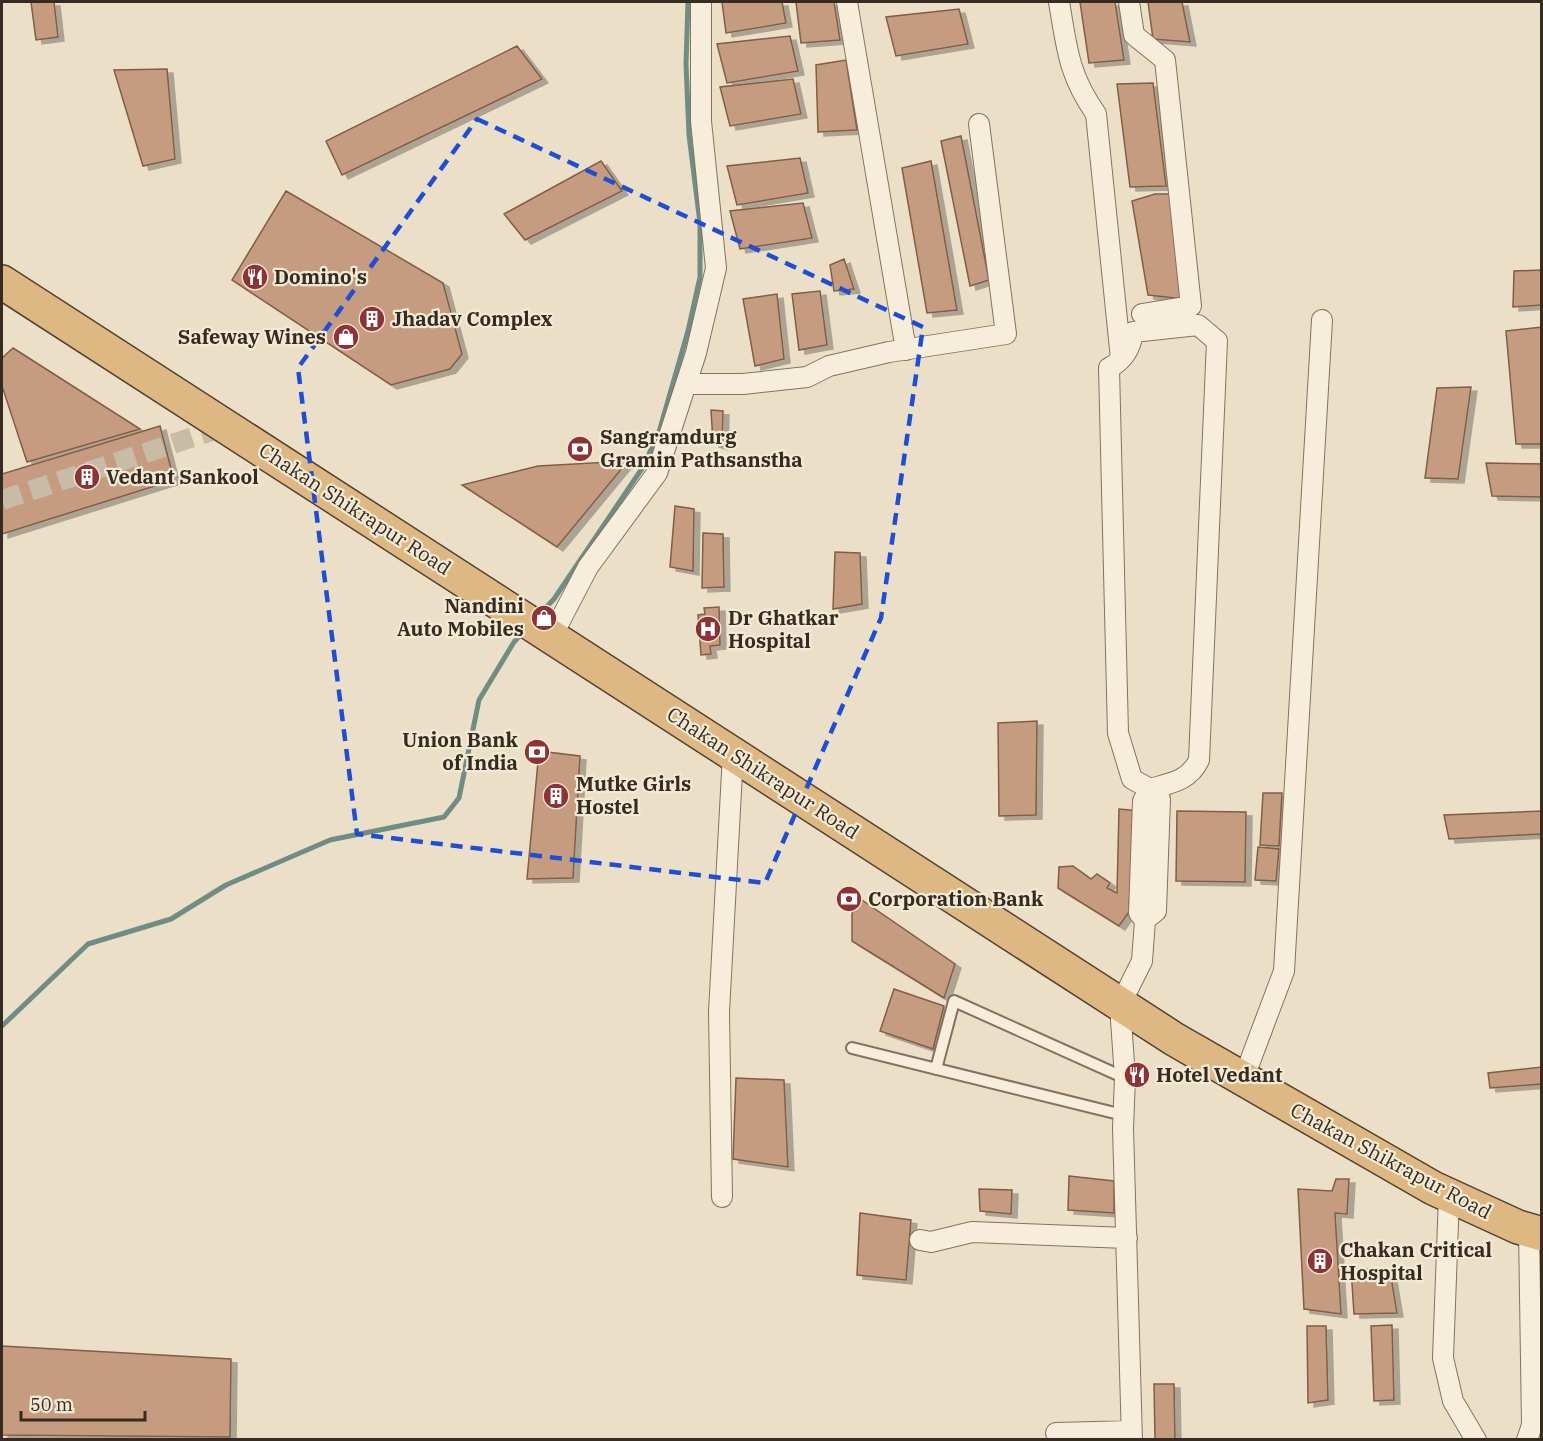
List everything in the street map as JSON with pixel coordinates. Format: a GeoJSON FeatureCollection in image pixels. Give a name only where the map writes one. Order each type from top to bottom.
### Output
{"type":"FeatureCollection","features":[{"type":"Feature","properties":{"kind":"highway","name":"Chakan Shikrapur Road"},"geometry":{"type":"LineString","coordinates":[[2,282],[1120,1005],[1243,1080],[1449,1196],[1535,1232]]}},
{"type":"Feature","properties":{"kind":"street"},"geometry":{"type":"LineString","coordinates":[[538,627],[588,567],[657,473],[686,384],[716,268],[701,121],[702,2]]}},
{"type":"Feature","properties":{"kind":"street"},"geometry":{"type":"LineString","coordinates":[[847,2],[906,350]]}},
{"type":"Feature","properties":{"kind":"street"},"geometry":{"type":"LineString","coordinates":[[1059,2],[1068,56],[1078,88],[1096,114],[1122,362]]}},
{"type":"Feature","properties":{"kind":"street"},"geometry":{"type":"LineString","coordinates":[[1129,2],[1134,35],[1165,60],[1191,306],[1142,314]]}},
{"type":"Feature","properties":{"kind":"street"},"geometry":{"type":"LineString","coordinates":[[686,384],[743,384],[807,377],[830,366],[906,350],[1006,334],[979,124]]}},
{"type":"Feature","properties":{"kind":"street"},"geometry":{"type":"LineString","coordinates":[[1243,1080],[1284,970],[1322,320]]}},
{"type":"Feature","properties":{"kind":"street"},"geometry":{"type":"LineString","coordinates":[[1056,1433],[1131,1436],[1123,1115],[1125,1077],[1120,1005],[1142,961],[1145,920],[1139,913],[1143,801],[1150,789],[1179,781],[1194,772],[1199,760],[1217,341],[1198,325],[1132,332],[1132,340],[1122,362],[1109,368],[1118,733],[1132,779],[1150,789]]}},
{"type":"Feature","properties":{"kind":"street"},"geometry":{"type":"LineString","coordinates":[[722,1197],[719,1012],[733,754]]}},
{"type":"Feature","properties":{"kind":"street"},"geometry":{"type":"LineString","coordinates":[[1449,1196],[1443,1358],[1445,1377],[1453,1401],[1476,1440]]}},
{"type":"Feature","properties":{"kind":"street"},"geometry":{"type":"LineString","coordinates":[[920,1240],[931,1242],[972,1232],[1127,1238]]}},
{"type":"Feature","properties":{"kind":"street"},"geometry":{"type":"LineString","coordinates":[[1527,1440],[1532,1425],[1535,1232]]}},
{"type":"Feature","properties":{"kind":"lane"},"geometry":{"type":"LineString","coordinates":[[936,1069],[954,1000],[1125,1077]]}},
{"type":"Feature","properties":{"kind":"lane"},"geometry":{"type":"LineString","coordinates":[[852,1048],[1123,1115]]}},
{"type":"Feature","properties":{"kind":"highlighted area"},"geometry":{"type":"Polygon","coordinates":[[[477,119],[923,327],[881,618],[765,883],[357,834],[298,368],[477,119]]]}},
{"type":"Feature","properties":{"kind":"building"},"geometry":{"type":"Polygon","coordinates":[[[31,2],[54,2],[58,37],[36,40],[31,2]]]}},
{"type":"Feature","properties":{"kind":"building"},"geometry":{"type":"Polygon","coordinates":[[[722,2],[782,2],[786,23],[726,33],[722,2]]]}},
{"type":"Feature","properties":{"kind":"building"},"geometry":{"type":"Polygon","coordinates":[[[796,2],[834,2],[840,40],[801,43],[796,2]]]}},
{"type":"Feature","properties":{"kind":"building"},"geometry":{"type":"Polygon","coordinates":[[[1080,2],[1115,2],[1124,60],[1089,63],[1080,2]]]}},
{"type":"Feature","properties":{"kind":"building"},"geometry":{"type":"Polygon","coordinates":[[[1148,2],[1182,2],[1190,42],[1153,39],[1148,2]]]}},
{"type":"Feature","properties":{"kind":"building"},"geometry":{"type":"Polygon","coordinates":[[[959,9],[968,44],[896,56],[886,17],[959,9]]]}},
{"type":"Feature","properties":{"kind":"building"},"geometry":{"type":"Polygon","coordinates":[[[790,36],[798,71],[727,83],[717,44],[790,36]]]}},
{"type":"Feature","properties":{"kind":"building"},"geometry":{"type":"Polygon","coordinates":[[[517,46],[542,79],[342,175],[326,141],[517,46]]]}},
{"type":"Feature","properties":{"kind":"building"},"geometry":{"type":"Polygon","coordinates":[[[846,60],[857,130],[818,132],[816,65],[846,60]]]}},
{"type":"Feature","properties":{"kind":"building"},"geometry":{"type":"Polygon","coordinates":[[[167,69],[175,159],[143,166],[114,70],[167,69]]]}},
{"type":"Feature","properties":{"kind":"building"},"geometry":{"type":"Polygon","coordinates":[[[793,79],[801,114],[730,126],[720,87],[793,79]]]}},
{"type":"Feature","properties":{"kind":"building"},"geometry":{"type":"Polygon","coordinates":[[[1153,83],[1166,186],[1130,187],[1117,84],[1153,83]]]}},
{"type":"Feature","properties":{"kind":"building"},"geometry":{"type":"Polygon","coordinates":[[[961,136],[989,280],[970,286],[941,141],[961,136]]]}},
{"type":"Feature","properties":{"kind":"building"},"geometry":{"type":"Polygon","coordinates":[[[800,158],[808,193],[737,205],[727,166],[800,158]]]}},
{"type":"Feature","properties":{"kind":"building"},"geometry":{"type":"Polygon","coordinates":[[[601,161],[622,191],[525,240],[504,214],[601,161]]]}},
{"type":"Feature","properties":{"kind":"building"},"geometry":{"type":"Polygon","coordinates":[[[931,161],[957,310],[927,313],[902,168],[931,161]]]}},
{"type":"Feature","properties":{"kind":"building","name":"Jhadav Complex"},"geometry":{"type":"Polygon","coordinates":[[[286,191],[443,283],[462,354],[450,369],[391,385],[232,280],[286,191]]]}},
{"type":"Feature","properties":{"kind":"building"},"geometry":{"type":"Polygon","coordinates":[[[1155,194],[1171,194],[1184,299],[1148,295],[1132,201],[1155,194]]]}},
{"type":"Feature","properties":{"kind":"building"},"geometry":{"type":"Polygon","coordinates":[[[803,203],[812,238],[740,249],[730,211],[803,203]]]}},
{"type":"Feature","properties":{"kind":"building"},"geometry":{"type":"Polygon","coordinates":[[[844,259],[854,289],[834,291],[830,265],[844,259]]]}},
{"type":"Feature","properties":{"kind":"building"},"geometry":{"type":"Polygon","coordinates":[[[1542,270],[1542,305],[1513,307],[1514,271],[1542,270]]]}},
{"type":"Feature","properties":{"kind":"building"},"geometry":{"type":"Polygon","coordinates":[[[820,291],[827,345],[799,350],[792,294],[820,291]]]}},
{"type":"Feature","properties":{"kind":"building"},"geometry":{"type":"Polygon","coordinates":[[[777,294],[784,359],[755,366],[743,299],[777,294]]]}},
{"type":"Feature","properties":{"kind":"building"},"geometry":{"type":"Polygon","coordinates":[[[1542,327],[1542,444],[1516,444],[1506,331],[1542,327]]]}},
{"type":"Feature","properties":{"kind":"building"},"geometry":{"type":"Polygon","coordinates":[[[13,348],[140,429],[27,462],[2,386],[2,358],[13,348]]]}},
{"type":"Feature","properties":{"kind":"building"},"geometry":{"type":"Polygon","coordinates":[[[1471,387],[1458,479],[1425,478],[1437,388],[1471,387]]]}},
{"type":"Feature","properties":{"kind":"building"},"geometry":{"type":"Polygon","coordinates":[[[711,410],[723,411],[722,446],[713,443],[711,410]]]}},
{"type":"Feature","properties":{"kind":"building","name":"Vedant Sankool"},"geometry":{"type":"Polygon","coordinates":[[[160,426],[174,480],[2,534],[2,474],[160,426]]]}},
{"type":"Feature","properties":{"kind":"building"},"geometry":{"type":"Polygon","coordinates":[[[628,461],[557,547],[462,485],[538,466],[628,461]]]}},
{"type":"Feature","properties":{"kind":"building"},"geometry":{"type":"Polygon","coordinates":[[[1486,463],[1542,464],[1542,497],[1492,496],[1486,463]]]}},
{"type":"Feature","properties":{"kind":"building"},"geometry":{"type":"Polygon","coordinates":[[[675,506],[694,509],[693,571],[670,567],[675,506]]]}},
{"type":"Feature","properties":{"kind":"building"},"geometry":{"type":"Polygon","coordinates":[[[703,533],[723,534],[724,587],[702,588],[703,533]]]}},
{"type":"Feature","properties":{"kind":"building"},"geometry":{"type":"Polygon","coordinates":[[[835,552],[860,553],[862,604],[833,609],[835,552]]]}},
{"type":"Feature","properties":{"kind":"building"},"geometry":{"type":"Polygon","coordinates":[[[719,607],[720,645],[710,646],[711,654],[701,655],[698,615],[705,614],[704,608],[719,607]]]}},
{"type":"Feature","properties":{"kind":"building"},"geometry":{"type":"Polygon","coordinates":[[[1037,721],[1036,815],[999,816],[998,723],[1037,721]]]}},
{"type":"Feature","properties":{"kind":"building","name":"Mutke Girls Hostel"},"geometry":{"type":"Polygon","coordinates":[[[539,751],[580,756],[573,878],[527,879],[539,751]]]}},
{"type":"Feature","properties":{"kind":"building"},"geometry":{"type":"Polygon","coordinates":[[[1263,793],[1282,793],[1279,846],[1260,845],[1263,793]]]}},
{"type":"Feature","properties":{"kind":"building"},"geometry":{"type":"Polygon","coordinates":[[[1119,809],[1139,811],[1129,903],[1134,905],[1119,926],[1058,888],[1059,867],[1073,866],[1091,879],[1097,874],[1110,883],[1107,888],[1117,893],[1119,809]]]}},
{"type":"Feature","properties":{"kind":"building"},"geometry":{"type":"Polygon","coordinates":[[[1177,811],[1246,812],[1245,882],[1176,881],[1177,811]]]}},
{"type":"Feature","properties":{"kind":"building"},"geometry":{"type":"Polygon","coordinates":[[[1542,811],[1542,834],[1449,839],[1444,815],[1542,811]]]}},
{"type":"Feature","properties":{"kind":"building"},"geometry":{"type":"Polygon","coordinates":[[[1258,847],[1279,849],[1276,881],[1255,880],[1258,847]]]}},
{"type":"Feature","properties":{"kind":"building"},"geometry":{"type":"Polygon","coordinates":[[[856,896],[955,964],[944,998],[852,941],[852,914],[856,896]]]}},
{"type":"Feature","properties":{"kind":"building"},"geometry":{"type":"Polygon","coordinates":[[[894,989],[944,1006],[933,1049],[880,1031],[894,989]]]}},
{"type":"Feature","properties":{"kind":"building"},"geometry":{"type":"Polygon","coordinates":[[[1542,1067],[1542,1084],[1490,1088],[1488,1073],[1542,1067]]]}},
{"type":"Feature","properties":{"kind":"building"},"geometry":{"type":"Polygon","coordinates":[[[736,1078],[784,1080],[788,1167],[733,1159],[736,1078]]]}},
{"type":"Feature","properties":{"kind":"building"},"geometry":{"type":"Polygon","coordinates":[[[1069,1176],[1114,1181],[1114,1213],[1068,1210],[1069,1176]]]}},
{"type":"Feature","properties":{"kind":"building","name":"Chakan Critical Hospital"},"geometry":{"type":"Polygon","coordinates":[[[1336,1179],[1349,1179],[1347,1214],[1335,1213],[1341,1314],[1304,1309],[1298,1189],[1332,1191],[1336,1179]]]}},
{"type":"Feature","properties":{"kind":"building"},"geometry":{"type":"Polygon","coordinates":[[[979,1189],[1012,1190],[1011,1214],[980,1211],[979,1189]]]}},
{"type":"Feature","properties":{"kind":"building"},"geometry":{"type":"Polygon","coordinates":[[[860,1213],[911,1220],[906,1280],[857,1275],[860,1213]]]}},
{"type":"Feature","properties":{"kind":"building"},"geometry":{"type":"Polygon","coordinates":[[[1351,1268],[1390,1271],[1397,1313],[1354,1314],[1351,1268]]]}},
{"type":"Feature","properties":{"kind":"building"},"geometry":{"type":"Polygon","coordinates":[[[1392,1325],[1394,1400],[1374,1401],[1371,1326],[1392,1325]]]}},
{"type":"Feature","properties":{"kind":"building"},"geometry":{"type":"Polygon","coordinates":[[[1307,1326],[1326,1326],[1328,1400],[1308,1403],[1307,1326]]]}},
{"type":"Feature","properties":{"kind":"building"},"geometry":{"type":"Polygon","coordinates":[[[2,1346],[231,1359],[230,1437],[2,1435],[2,1346]]]}},
{"type":"Feature","properties":{"kind":"building"},"geometry":{"type":"Polygon","coordinates":[[[1154,1384],[1174,1384],[1175,1440],[1155,1440],[1154,1384]]]}},
{"type":"Feature","properties":{"kind":"waterway"},"geometry":{"type":"LineString","coordinates":[[538,616],[554,599],[643,467],[659,432],[688,331],[700,277],[700,223],[689,135],[686,64],[688,2]]}},
{"type":"Feature","properties":{"kind":"waterway"},"geometry":{"type":"LineString","coordinates":[[2,1026],[88,944],[171,919],[226,885],[330,840],[444,817],[459,798],[479,700],[514,642],[523,632]]}},
{"type":"Feature","properties":{"kind":"tunnel"},"geometry":{"type":"LineString","coordinates":[[2,500],[227,426]]}},
{"type":"Feature","properties":{"kind":"place","name":"Domino's"},"geometry":{"type":"Point","coordinates":[255,277]}},
{"type":"Feature","properties":{"kind":"place","name":"Jhadav Complex"},"geometry":{"type":"Point","coordinates":[372,319]}},
{"type":"Feature","properties":{"kind":"place","name":"Safeway Wines"},"geometry":{"type":"Point","coordinates":[346,337]}},
{"type":"Feature","properties":{"kind":"place","name":"Sangramdurg Gramin Pathsanstha"},"geometry":{"type":"Point","coordinates":[580,449]}},
{"type":"Feature","properties":{"kind":"place","name":"Vedant Sankool"},"geometry":{"type":"Point","coordinates":[87,477]}},
{"type":"Feature","properties":{"kind":"place","name":"Nandini Auto Mobiles"},"geometry":{"type":"Point","coordinates":[544,618]}},
{"type":"Feature","properties":{"kind":"place","name":"Dr Ghatkar Hospital"},"geometry":{"type":"Point","coordinates":[708,629]}},
{"type":"Feature","properties":{"kind":"place","name":"Union Bank of India"},"geometry":{"type":"Point","coordinates":[537,752]}},
{"type":"Feature","properties":{"kind":"place","name":"Mutke Girls Hostel"},"geometry":{"type":"Point","coordinates":[556,796]}},
{"type":"Feature","properties":{"kind":"place","name":"Corporation Bank"},"geometry":{"type":"Point","coordinates":[849,899]}},
{"type":"Feature","properties":{"kind":"place","name":"Hotel Vedant"},"geometry":{"type":"Point","coordinates":[1137,1075]}},
{"type":"Feature","properties":{"kind":"place","name":"Chakan Critical Hospital"},"geometry":{"type":"Point","coordinates":[1320,1261]}}]}
